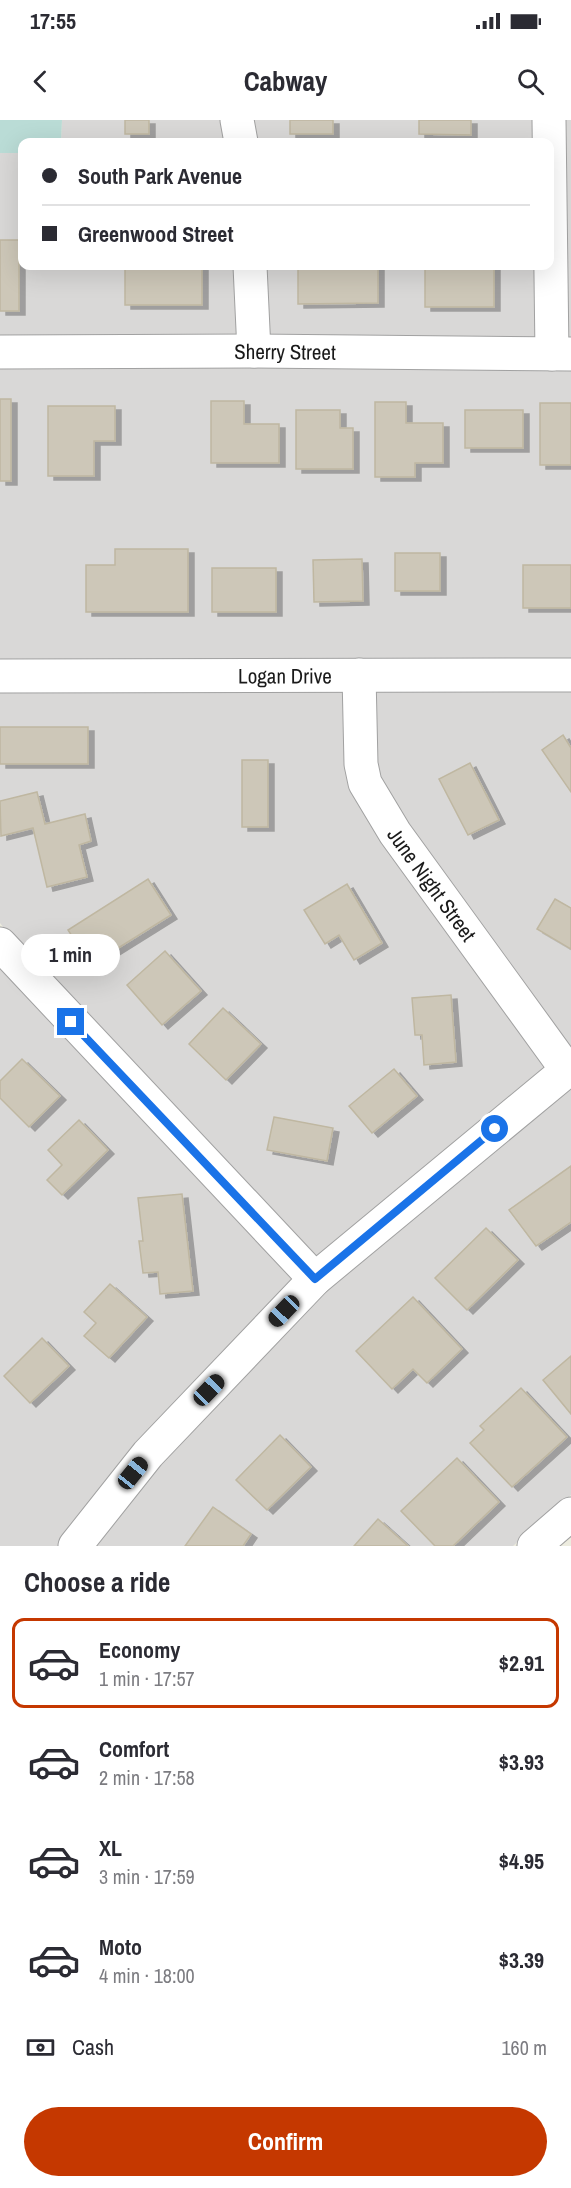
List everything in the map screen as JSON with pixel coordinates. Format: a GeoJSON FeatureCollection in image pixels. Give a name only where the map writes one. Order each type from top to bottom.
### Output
{"type":"FeatureCollection","features":[{"type":"Feature","properties":{"kind":"street"},"geometry":{"type":"LineString","coordinates":[[237,120],[240,138]]}},
{"type":"Feature","properties":{"kind":"street"},"geometry":{"type":"LineString","coordinates":[[549,120],[550,138]]}},
{"type":"Feature","properties":{"kind":"street"},"geometry":{"type":"LineString","coordinates":[[554,210],[562,354]]}},
{"type":"Feature","properties":{"kind":"street"},"geometry":{"type":"LineString","coordinates":[[250,270],[254,351]]}},
{"type":"Feature","properties":{"kind":"street","name":"Sherry Street"},"geometry":{"type":"LineString","coordinates":[[0,352],[254,351],[562,354]]}},
{"type":"Feature","properties":{"kind":"street","name":"June Night Street"},"geometry":{"type":"LineString","coordinates":[[359,675],[361,764],[365,783],[395,833],[569,1068]]}},
{"type":"Feature","properties":{"kind":"street","name":"Logan Drive"},"geometry":{"type":"LineString","coordinates":[[0,676],[571,675]]}},
{"type":"Feature","properties":{"kind":"street"},"geometry":{"type":"LineString","coordinates":[[0,944],[315,1279]]}},
{"type":"Feature","properties":{"kind":"street"},"geometry":{"type":"LineString","coordinates":[[75,1546],[148,1454],[315,1279],[569,1068]]}},
{"type":"Feature","properties":{"kind":"street"},"geometry":{"type":"LineString","coordinates":[[534,1546],[571,1514]]}},
{"type":"Feature","properties":{"kind":"shaded area"},"geometry":{"type":"Polygon","coordinates":[[[0,120],[62,120],[61,138],[18,138],[18,153],[0,153],[0,120]]]}},
{"type":"Feature","properties":{"kind":"shaded area"},"geometry":{"type":"Polygon","coordinates":[[[62,120],[225,120],[228,138],[61,138],[62,120]]]}},
{"type":"Feature","properties":{"kind":"shaded area"},"geometry":{"type":"Polygon","coordinates":[[[250,120],[536,120],[537,138],[253,138],[250,120]]]}},
{"type":"Feature","properties":{"kind":"shaded area"},"geometry":{"type":"Polygon","coordinates":[[[561,120],[571,120],[571,340],[565,340],[561,120]]]}},
{"type":"Feature","properties":{"kind":"shaded area"},"geometry":{"type":"Polygon","coordinates":[[[0,153],[18,153],[18,270],[238,270],[241,337],[0,338],[0,153]]]}},
{"type":"Feature","properties":{"kind":"shaded area"},"geometry":{"type":"Polygon","coordinates":[[[263,270],[539,270],[540,339],[266,337],[263,270]]]}},
{"type":"Feature","properties":{"kind":"shaded area"},"geometry":{"type":"Polygon","coordinates":[[[0,366],[571,368],[571,661],[0,662],[0,366]]]}},
{"type":"Feature","properties":{"kind":"shaded area"},"geometry":{"type":"Polygon","coordinates":[[[347,689],[349,764],[549,1067],[316,1261],[17,945],[0,923],[0,691],[347,689]]]}},
{"type":"Feature","properties":{"kind":"shaded area"},"geometry":{"type":"Polygon","coordinates":[[[372,689],[571,689],[571,1050],[405,825],[377,777],[372,689]]]}},
{"type":"Feature","properties":{"kind":"shaded area"},"geometry":{"type":"Polygon","coordinates":[[[0,966],[297,1279],[139,1444],[58,1546],[0,1546],[0,966]]]}},
{"type":"Feature","properties":{"kind":"shaded area"},"geometry":{"type":"Polygon","coordinates":[[[571,1084],[571,1495],[513,1546],[92,1546],[157,1464],[323,1290],[571,1084]]]}},
{"type":"Feature","properties":{"kind":"building"},"geometry":{"type":"Polygon","coordinates":[[[125,120],[149,120],[149,134],[125,134],[125,120]]]}},
{"type":"Feature","properties":{"kind":"building"},"geometry":{"type":"Polygon","coordinates":[[[290,120],[333,120],[333,134],[290,134],[290,120]]]}},
{"type":"Feature","properties":{"kind":"building"},"geometry":{"type":"Polygon","coordinates":[[[419,120],[471,120],[471,135],[419,134],[419,120]]]}},
{"type":"Feature","properties":{"kind":"building"},"geometry":{"type":"Polygon","coordinates":[[[0,240],[18,240],[19,311],[0,311],[0,240]]]}},
{"type":"Feature","properties":{"kind":"building"},"geometry":{"type":"Polygon","coordinates":[[[125,270],[202,270],[202,305],[125,305],[125,270]]]}},
{"type":"Feature","properties":{"kind":"building"},"geometry":{"type":"Polygon","coordinates":[[[298,270],[378,270],[378,303],[298,304],[298,270]]]}},
{"type":"Feature","properties":{"kind":"building"},"geometry":{"type":"Polygon","coordinates":[[[425,270],[494,270],[494,307],[425,307],[425,270]]]}},
{"type":"Feature","properties":{"kind":"building"},"geometry":{"type":"Polygon","coordinates":[[[0,399],[11,399],[11,481],[0,481],[0,399]]]}},
{"type":"Feature","properties":{"kind":"building"},"geometry":{"type":"Polygon","coordinates":[[[211,401],[244,401],[244,424],[279,424],[279,463],[211,463],[211,401]]]}},
{"type":"Feature","properties":{"kind":"building"},"geometry":{"type":"Polygon","coordinates":[[[375,402],[406,402],[406,423],[443,423],[443,463],[415,463],[415,477],[375,477],[375,402]]]}},
{"type":"Feature","properties":{"kind":"building"},"geometry":{"type":"Polygon","coordinates":[[[540,403],[571,403],[571,465],[540,465],[540,403]]]}},
{"type":"Feature","properties":{"kind":"building"},"geometry":{"type":"Polygon","coordinates":[[[48,406],[115,406],[115,441],[94,441],[94,476],[48,476],[48,406]]]}},
{"type":"Feature","properties":{"kind":"building"},"geometry":{"type":"Polygon","coordinates":[[[296,410],[340,410],[340,428],[353,428],[353,469],[296,469],[296,410]]]}},
{"type":"Feature","properties":{"kind":"building"},"geometry":{"type":"Polygon","coordinates":[[[465,410],[523,410],[523,448],[465,448],[465,410]]]}},
{"type":"Feature","properties":{"kind":"building"},"geometry":{"type":"Polygon","coordinates":[[[115,549],[188,549],[188,612],[86,612],[86,565],[115,565],[115,549]]]}},
{"type":"Feature","properties":{"kind":"building"},"geometry":{"type":"Polygon","coordinates":[[[395,553],[440,553],[440,591],[395,591],[395,553]]]}},
{"type":"Feature","properties":{"kind":"building"},"geometry":{"type":"Polygon","coordinates":[[[362,559],[363,601],[314,602],[313,560],[362,559]]]}},
{"type":"Feature","properties":{"kind":"building"},"geometry":{"type":"Polygon","coordinates":[[[523,565],[571,565],[571,608],[523,608],[523,565]]]}},
{"type":"Feature","properties":{"kind":"building"},"geometry":{"type":"Polygon","coordinates":[[[212,568],[276,568],[276,612],[212,612],[212,568]]]}},
{"type":"Feature","properties":{"kind":"building"},"geometry":{"type":"Polygon","coordinates":[[[0,727],[88,727],[88,764],[0,764],[0,727]]]}},
{"type":"Feature","properties":{"kind":"building"},"geometry":{"type":"Polygon","coordinates":[[[563,735],[571,748],[571,792],[542,750],[563,735]]]}},
{"type":"Feature","properties":{"kind":"building"},"geometry":{"type":"Polygon","coordinates":[[[242,760],[268,760],[268,827],[242,827],[242,760]]]}},
{"type":"Feature","properties":{"kind":"building"},"geometry":{"type":"Polygon","coordinates":[[[470,763],[499,820],[468,835],[439,779],[470,763]]]}},
{"type":"Feature","properties":{"kind":"building"},"geometry":{"type":"Polygon","coordinates":[[[37,792],[45,824],[85,814],[91,841],[79,845],[87,877],[47,887],[33,828],[1,836],[0,801],[37,792]]]}},
{"type":"Feature","properties":{"kind":"building"},"geometry":{"type":"Polygon","coordinates":[[[148,879],[171,915],[91,965],[68,930],[148,879]]]}},
{"type":"Feature","properties":{"kind":"building"},"geometry":{"type":"Polygon","coordinates":[[[347,884],[382,943],[354,960],[339,935],[325,944],[304,910],[347,884]]]}},
{"type":"Feature","properties":{"kind":"building"},"geometry":{"type":"Polygon","coordinates":[[[555,899],[571,908],[571,949],[537,929],[555,899]]]}},
{"type":"Feature","properties":{"kind":"building"},"geometry":{"type":"Polygon","coordinates":[[[165,951],[201,991],[162,1025],[127,985],[165,951]]]}},
{"type":"Feature","properties":{"kind":"building"},"geometry":{"type":"Polygon","coordinates":[[[451,995],[456,1062],[424,1065],[422,1035],[415,1035],[412,998],[451,995]]]}},
{"type":"Feature","properties":{"kind":"building"},"geometry":{"type":"Polygon","coordinates":[[[223,1008],[261,1044],[226,1080],[189,1044],[223,1008]]]}},
{"type":"Feature","properties":{"kind":"building"},"geometry":{"type":"Polygon","coordinates":[[[22,1059],[60,1096],[29,1127],[0,1098],[0,1081],[22,1059]]]}},
{"type":"Feature","properties":{"kind":"building"},"geometry":{"type":"Polygon","coordinates":[[[394,1069],[417,1096],[372,1133],[349,1106],[394,1069]]]}},
{"type":"Feature","properties":{"kind":"building"},"geometry":{"type":"Polygon","coordinates":[[[274,1117],[333,1128],[327,1161],[267,1150],[274,1117]]]}},
{"type":"Feature","properties":{"kind":"building"},"geometry":{"type":"Polygon","coordinates":[[[79,1120],[108,1150],[62,1195],[47,1180],[62,1165],[48,1150],[79,1120]]]}},
{"type":"Feature","properties":{"kind":"building"},"geometry":{"type":"Polygon","coordinates":[[[571,1166],[571,1222],[536,1246],[509,1210],[571,1166]]]}},
{"type":"Feature","properties":{"kind":"building"},"geometry":{"type":"Polygon","coordinates":[[[182,1194],[193,1291],[160,1294],[158,1272],[143,1273],[139,1241],[143,1241],[138,1198],[182,1194]]]}},
{"type":"Feature","properties":{"kind":"building"},"geometry":{"type":"Polygon","coordinates":[[[486,1228],[518,1260],[467,1310],[435,1278],[486,1228]]]}},
{"type":"Feature","properties":{"kind":"building"},"geometry":{"type":"Polygon","coordinates":[[[110,1284],[147,1317],[109,1358],[84,1336],[96,1323],[84,1312],[110,1284]]]}},
{"type":"Feature","properties":{"kind":"building"},"geometry":{"type":"Polygon","coordinates":[[[413,1297],[462,1349],[427,1383],[413,1369],[392,1389],[356,1351],[413,1297]]]}},
{"type":"Feature","properties":{"kind":"building"},"geometry":{"type":"Polygon","coordinates":[[[42,1338],[69,1366],[30,1403],[4,1376],[42,1338]]]}},
{"type":"Feature","properties":{"kind":"building"},"geometry":{"type":"Polygon","coordinates":[[[571,1356],[571,1414],[543,1380],[571,1356]]]}},
{"type":"Feature","properties":{"kind":"building"},"geometry":{"type":"Polygon","coordinates":[[[521,1388],[567,1437],[512,1487],[470,1443],[484,1430],[480,1426],[521,1388]]]}},
{"type":"Feature","properties":{"kind":"building"},"geometry":{"type":"Polygon","coordinates":[[[280,1435],[311,1467],[267,1510],[236,1480],[280,1435]]]}},
{"type":"Feature","properties":{"kind":"building"},"geometry":{"type":"Polygon","coordinates":[[[457,1458],[499,1502],[453,1546],[435,1546],[401,1511],[457,1458]]]}},
{"type":"Feature","properties":{"kind":"building"},"geometry":{"type":"Polygon","coordinates":[[[213,1507],[251,1534],[243,1546],[185,1546],[213,1507]]]}},
{"type":"Feature","properties":{"kind":"building"},"geometry":{"type":"Polygon","coordinates":[[[378,1519],[408,1546],[354,1546],[378,1519]]]}},
{"type":"Feature","properties":{"kind":"route"},"geometry":{"type":"LineString","coordinates":[[71,1022],[315,1279],[495,1129]]}}]}
